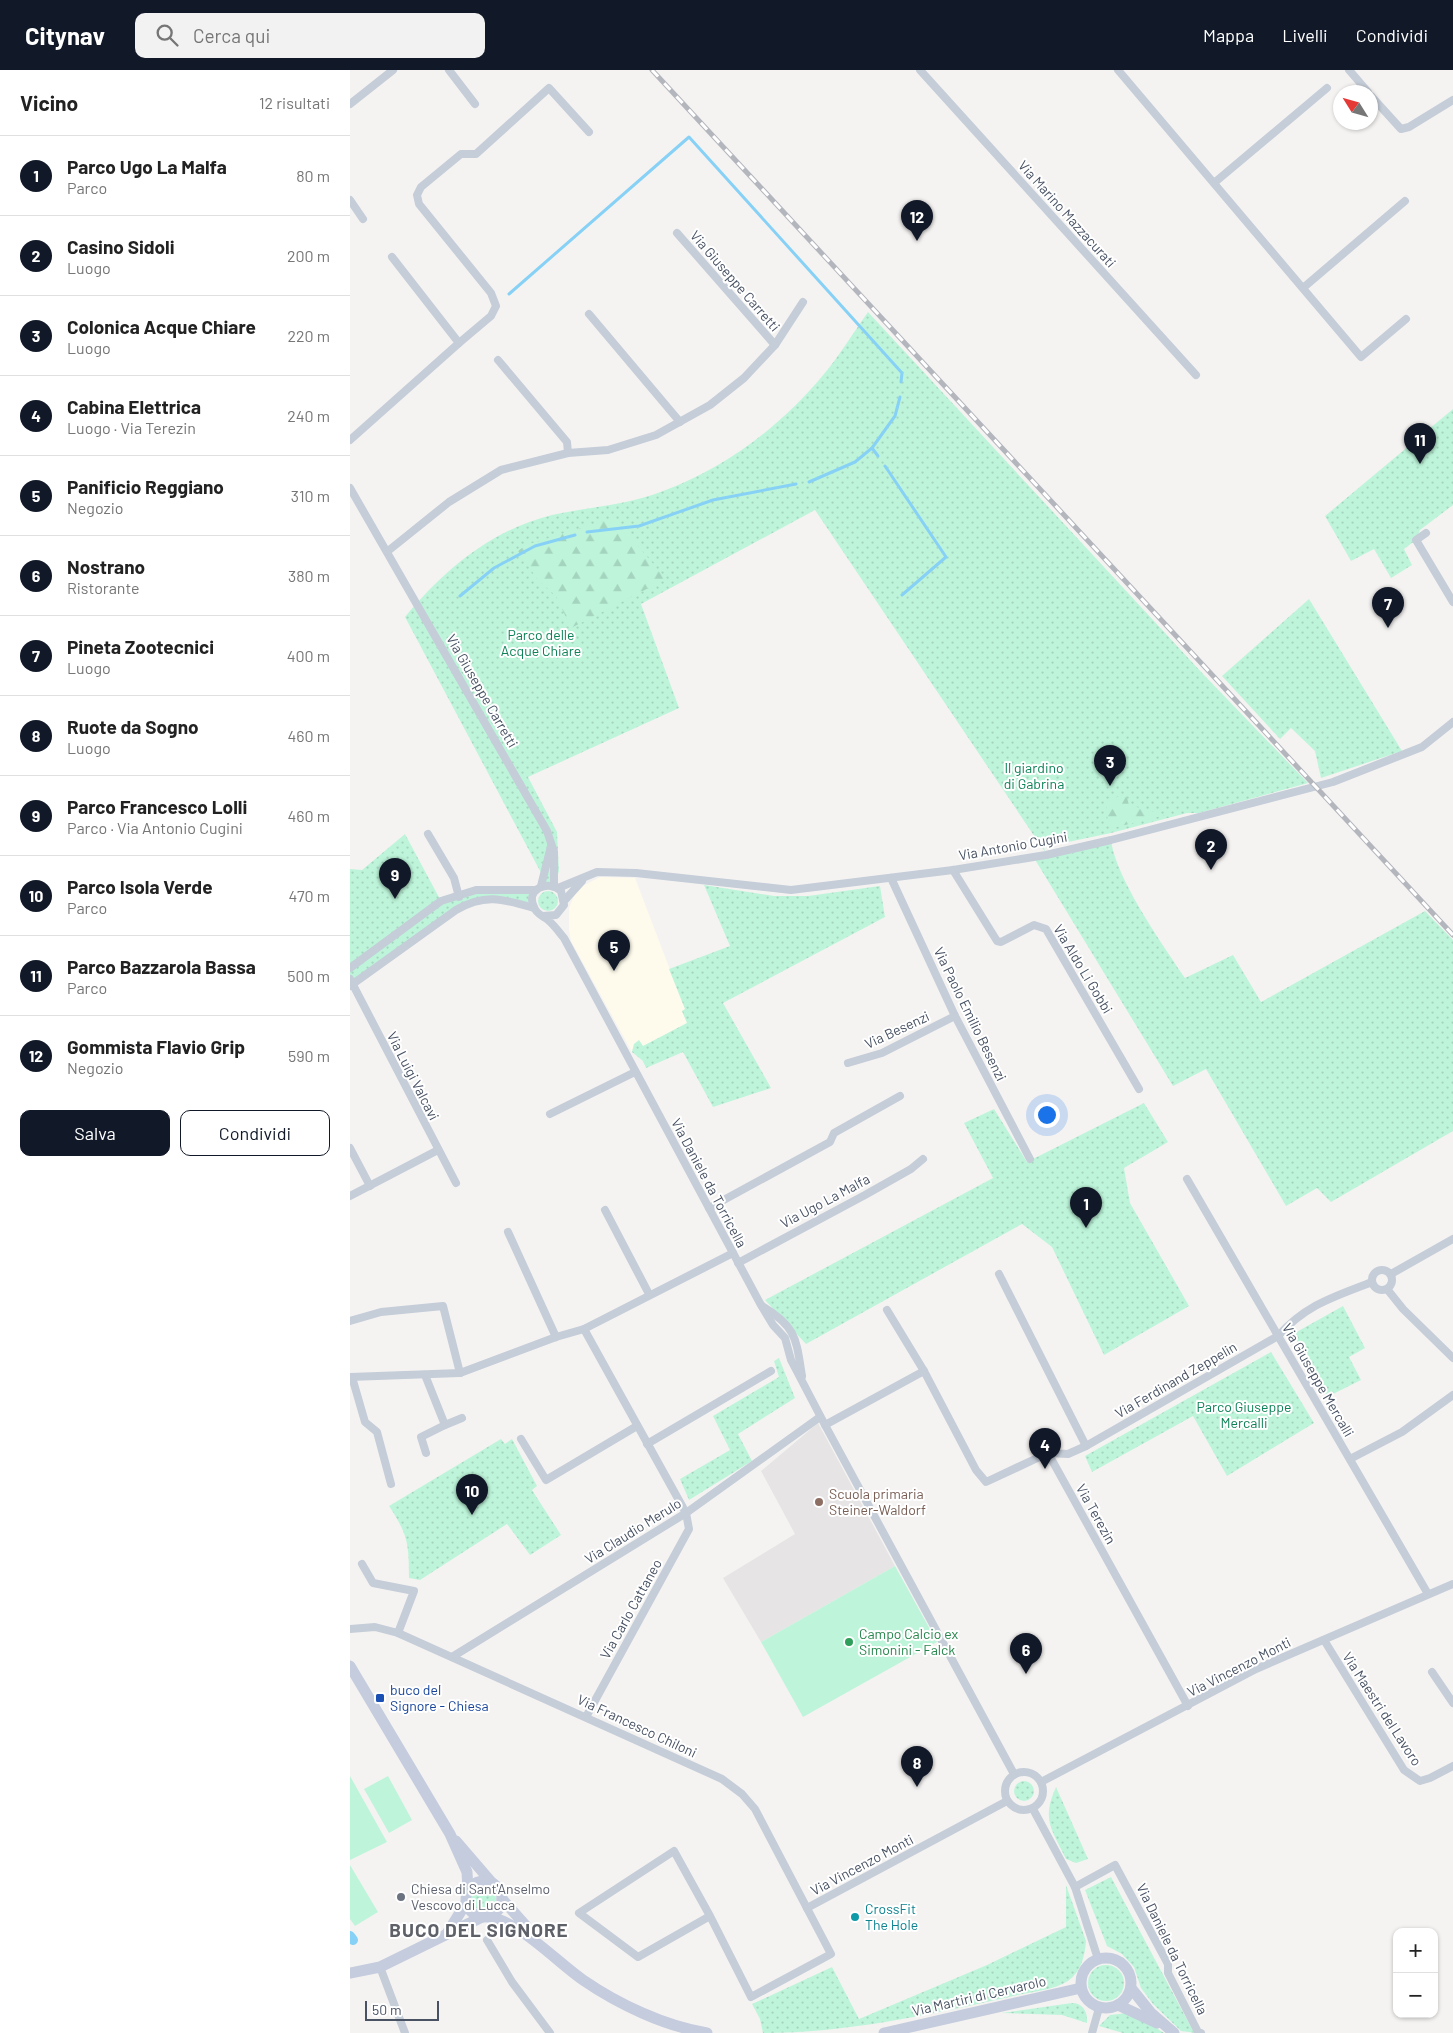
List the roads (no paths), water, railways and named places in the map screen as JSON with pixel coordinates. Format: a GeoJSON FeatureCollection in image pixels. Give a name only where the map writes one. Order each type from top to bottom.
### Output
{"type":"FeatureCollection","features":[{"type":"Feature","properties":{"kind":"main road"},"geometry":{"type":"LineString","coordinates":[[350,1666],[450,1834],[466,1872],[468,1890],[466,1903],[448,1932]]}},
{"type":"Feature","properties":{"kind":"main road"},"geometry":{"type":"LineString","coordinates":[[450,1834],[498,1888],[502,1900],[526,1926],[533,1939]]}},
{"type":"Feature","properties":{"kind":"main road"},"geometry":{"type":"LineString","coordinates":[[468,1890],[480,1882],[494,1884]]}},
{"type":"Feature","properties":{"kind":"main road"},"geometry":{"type":"LineString","coordinates":[[350,1973],[380,1967],[448,1932],[485,1917],[498,1910],[502,1900]]}},
{"type":"Feature","properties":{"kind":"main road"},"geometry":{"type":"LineString","coordinates":[[466,1903],[472,1913],[485,1917],[500,1918],[533,1939],[584,1980],[614,1998],[651,2015],[707,2033]]}},
{"type":"Feature","properties":{"kind":"main road"},"geometry":{"type":"LineString","coordinates":[[1118,2006],[1126,1998],[1131,1988],[1129,1973],[1126,1967],[1113,1959],[1098,1959],[1086,1967],[1082,1974],[1081,1988],[1087,2000],[1098,2008],[1118,2006],[1170,2030]]}},
{"type":"Feature","properties":{"kind":"main road","name":"Via Martiri di Cervarolo"},"geometry":{"type":"LineString","coordinates":[[884,2033],[1081,1988]]}},
{"type":"Feature","properties":{"kind":"main road"},"geometry":{"type":"LineString","coordinates":[[1131,1988],[1170,2030]]}},
{"type":"Feature","properties":{"kind":"street"},"geometry":{"type":"LineString","coordinates":[[350,104],[393,70]]}},
{"type":"Feature","properties":{"kind":"street"},"geometry":{"type":"LineString","coordinates":[[449,70],[475,104]]}},
{"type":"Feature","properties":{"kind":"street","name":"Via Marino Mazzacurati"},"geometry":{"type":"LineString","coordinates":[[920,70],[1196,375]]}},
{"type":"Feature","properties":{"kind":"street"},"geometry":{"type":"LineString","coordinates":[[1118,70],[1361,357],[1406,319]]}},
{"type":"Feature","properties":{"kind":"street"},"geometry":{"type":"LineString","coordinates":[[1349,70],[1362,85]]}},
{"type":"Feature","properties":{"kind":"street"},"geometry":{"type":"LineString","coordinates":[[350,440],[491,316],[496,306],[491,293],[419,204],[417,195],[421,187],[461,154],[476,154],[549,88],[589,132]]}},
{"type":"Feature","properties":{"kind":"street"},"geometry":{"type":"LineString","coordinates":[[1214,183],[1327,88]]}},
{"type":"Feature","properties":{"kind":"street"},"geometry":{"type":"LineString","coordinates":[[1378,105],[1400,128],[1409,126],[1453,100]]}},
{"type":"Feature","properties":{"kind":"street"},"geometry":{"type":"LineString","coordinates":[[350,200],[363,219]]}},
{"type":"Feature","properties":{"kind":"street"},"geometry":{"type":"LineString","coordinates":[[1303,288],[1405,201]]}},
{"type":"Feature","properties":{"kind":"street","name":"Via Giuseppe Carretti"},"geometry":{"type":"LineString","coordinates":[[677,233],[775,345]]}},
{"type":"Feature","properties":{"kind":"street"},"geometry":{"type":"LineString","coordinates":[[392,257],[459,344]]}},
{"type":"Feature","properties":{"kind":"street","name":"Via Giuseppe Carretti"},"geometry":{"type":"LineString","coordinates":[[388,551],[449,502],[501,470],[568,453],[608,450],[656,435],[710,405],[738,382],[775,345],[803,302]]}},
{"type":"Feature","properties":{"kind":"street"},"geometry":{"type":"LineString","coordinates":[[589,314],[680,422]]}},
{"type":"Feature","properties":{"kind":"street"},"geometry":{"type":"LineString","coordinates":[[498,360],[567,442],[568,453]]}},
{"type":"Feature","properties":{"kind":"street","name":"Via Giuseppe Carretti"},"geometry":{"type":"LineString","coordinates":[[350,488],[547,830],[555,860],[556,887]]}},
{"type":"Feature","properties":{"kind":"street"},"geometry":{"type":"LineString","coordinates":[[1426,533],[1416,540],[1450,592],[1453,602]]}},
{"type":"Feature","properties":{"kind":"street","name":"Via Antonio Cugini"},"geometry":{"type":"LineString","coordinates":[[350,968],[441,901],[458,894],[476,890],[556,887],[583,879],[597,872],[636,873],[791,890],[953,870],[1046,854],[1111,840],[1333,782],[1422,747],[1453,722]]}},
{"type":"Feature","properties":{"kind":"street"},"geometry":{"type":"LineString","coordinates":[[428,834],[454,878],[462,906]]}},
{"type":"Feature","properties":{"kind":"street"},"geometry":{"type":"LineString","coordinates":[[534,908],[532,898],[539,888],[552,844]]}},
{"type":"Feature","properties":{"kind":"street","name":"Via Aldo Li Gobbi"},"geometry":{"type":"LineString","coordinates":[[953,870],[997,941],[1001,942],[1034,925],[1046,929],[1139,1089]]}},
{"type":"Feature","properties":{"kind":"street","name":"Via Paolo Emilio Besenzi"},"geometry":{"type":"LineString","coordinates":[[891,878],[955,1016],[1030,1159]]}},
{"type":"Feature","properties":{"kind":"street"},"geometry":{"type":"LineString","coordinates":[[351,983],[462,906],[484,898],[504,899],[534,908],[543,916],[552,916],[560,912],[564,901],[583,879]]}},
{"type":"Feature","properties":{"kind":"street"},"geometry":{"type":"LineString","coordinates":[[556,887],[564,901]]}},
{"type":"Feature","properties":{"kind":"street","name":"Via Daniele da Torricella"},"geometry":{"type":"LineString","coordinates":[[560,912],[564,938]]}},
{"type":"Feature","properties":{"kind":"street","name":"Via Daniele da Torricella"},"geometry":{"type":"LineString","coordinates":[[543,916],[564,938],[761,1305],[773,1325],[785,1338],[791,1360],[803,1380],[820,1417],[1014,1774]]}},
{"type":"Feature","properties":{"kind":"street","name":"Via Luigi Valcavi"},"geometry":{"type":"LineString","coordinates":[[351,983],[456,1183]]}},
{"type":"Feature","properties":{"kind":"street","name":"Via Besenzi"},"geometry":{"type":"LineString","coordinates":[[848,1064],[882,1053],[955,1016]]}},
{"type":"Feature","properties":{"kind":"street"},"geometry":{"type":"LineString","coordinates":[[550,1114],[635,1072]]}},
{"type":"Feature","properties":{"kind":"street"},"geometry":{"type":"LineString","coordinates":[[709,1208],[830,1142],[834,1134],[900,1096]]}},
{"type":"Feature","properties":{"kind":"street"},"geometry":{"type":"LineString","coordinates":[[350,1148],[370,1186]]}},
{"type":"Feature","properties":{"kind":"street"},"geometry":{"type":"LineString","coordinates":[[350,1196],[438,1150]]}},
{"type":"Feature","properties":{"kind":"street","name":"Via Ugo La Malfa"},"geometry":{"type":"LineString","coordinates":[[738,1263],[911,1169],[923,1159]]}},
{"type":"Feature","properties":{"kind":"street","name":"Via Giuseppe Mercalli"},"geometry":{"type":"LineString","coordinates":[[1187,1179],[1428,1594]]}},
{"type":"Feature","properties":{"kind":"street"},"geometry":{"type":"LineString","coordinates":[[605,1210],[649,1294]]}},
{"type":"Feature","properties":{"kind":"street"},"geometry":{"type":"LineString","coordinates":[[508,1232],[556,1337]]}},
{"type":"Feature","properties":{"kind":"street"},"geometry":{"type":"LineString","coordinates":[[1453,1239],[1391,1274],[1380,1270],[1376,1272],[1372,1282],[1376,1288],[1387,1289],[1403,1309],[1453,1358]]}},
{"type":"Feature","properties":{"kind":"street"},"geometry":{"type":"LineString","coordinates":[[391,1484],[377,1432],[365,1422],[351,1377],[425,1376],[460,1373],[556,1337],[584,1329],[649,1294],[733,1253]]}},
{"type":"Feature","properties":{"kind":"street"},"geometry":{"type":"LineString","coordinates":[[999,1274],[1086,1446]]}},
{"type":"Feature","properties":{"kind":"street"},"geometry":{"type":"LineString","coordinates":[[1387,1289],[1393,1280],[1391,1274]]}},
{"type":"Feature","properties":{"kind":"street","name":"Via Ferdinand Zeppelin"},"geometry":{"type":"LineString","coordinates":[[1048,1453],[1068,1454],[1086,1446],[1278,1336],[1295,1317],[1332,1297],[1372,1282]]}},
{"type":"Feature","properties":{"kind":"street","name":"Via Daniele da Torricella"},"geometry":{"type":"LineString","coordinates":[[761,1305],[776,1314],[792,1330],[798,1342],[803,1380]]}},
{"type":"Feature","properties":{"kind":"street"},"geometry":{"type":"LineString","coordinates":[[350,1321],[381,1312],[443,1306],[460,1373]]}},
{"type":"Feature","properties":{"kind":"street"},"geometry":{"type":"LineString","coordinates":[[887,1310],[924,1371],[976,1470],[986,1482],[1048,1453]]}},
{"type":"Feature","properties":{"kind":"street"},"geometry":{"type":"LineString","coordinates":[[584,1329],[636,1426],[686,1513]]}},
{"type":"Feature","properties":{"kind":"street"},"geometry":{"type":"LineString","coordinates":[[647,1444],[771,1371]]}},
{"type":"Feature","properties":{"kind":"street"},"geometry":{"type":"LineString","coordinates":[[825,1425],[924,1371]]}},
{"type":"Feature","properties":{"kind":"street"},"geometry":{"type":"LineString","coordinates":[[425,1376],[445,1425]]}},
{"type":"Feature","properties":{"kind":"street"},"geometry":{"type":"LineString","coordinates":[[1350,1459],[1402,1432],[1453,1395]]}},
{"type":"Feature","properties":{"kind":"street","name":"Via Claudio Merulo"},"geometry":{"type":"LineString","coordinates":[[452,1657],[686,1513],[820,1417]]}},
{"type":"Feature","properties":{"kind":"street"},"geometry":{"type":"LineString","coordinates":[[426,1453],[421,1437],[462,1418]]}},
{"type":"Feature","properties":{"kind":"street"},"geometry":{"type":"LineString","coordinates":[[521,1438],[546,1480],[636,1426]]}},
{"type":"Feature","properties":{"kind":"street","name":"Via Terezin"},"geometry":{"type":"LineString","coordinates":[[1048,1453],[1188,1706]]}},
{"type":"Feature","properties":{"kind":"street","name":"Via Carlo Cattaneo"},"geometry":{"type":"LineString","coordinates":[[586,1717],[689,1529],[686,1513]]}},
{"type":"Feature","properties":{"kind":"street"},"geometry":{"type":"LineString","coordinates":[[362,1564],[373,1584],[414,1591],[398,1633]]}},
{"type":"Feature","properties":{"kind":"street","name":"Via Vincenzo Monti"},"geometry":{"type":"LineString","coordinates":[[1041,1782],[1256,1669],[1453,1584]]}},
{"type":"Feature","properties":{"kind":"street","name":"Via Francesco Chiloni"},"geometry":{"type":"LineString","coordinates":[[350,1629],[375,1627],[398,1633],[722,1779],[742,1794],[755,1809],[807,1908]]}},
{"type":"Feature","properties":{"kind":"street","name":"Via Maestri del Lavoro"},"geometry":{"type":"LineString","coordinates":[[1324,1640],[1404,1770],[1411,1777],[1420,1781],[1453,1766]]}},
{"type":"Feature","properties":{"kind":"street"},"geometry":{"type":"LineString","coordinates":[[1432,1672],[1453,1703]]}},
{"type":"Feature","properties":{"kind":"street"},"geometry":{"type":"LineString","coordinates":[[1026,1772],[1032,1774],[1041,1782],[1043,1788],[1041,1800],[1033,1808],[1027,1811],[1016,1809],[1007,1801],[1004,1789],[1014,1774],[1026,1772]]}},
{"type":"Feature","properties":{"kind":"street","name":"Via Vincenzo Monti"},"geometry":{"type":"LineString","coordinates":[[710,1916],[751,1997],[831,1954],[807,1908],[1007,1801]]}},
{"type":"Feature","properties":{"kind":"street"},"geometry":{"type":"LineString","coordinates":[[1033,1808],[1076,1887],[1098,1959]]}},
{"type":"Feature","properties":{"kind":"street"},"geometry":{"type":"LineString","coordinates":[[674,1851],[710,1916],[638,1957],[579,1913],[674,1851]]}},
{"type":"Feature","properties":{"kind":"street","name":"Via Daniele da Torricella"},"geometry":{"type":"LineString","coordinates":[[1076,1887],[1115,1865],[1168,1964],[1168,1973],[1200,2032]]}},
{"type":"Feature","properties":{"kind":"street"},"geometry":{"type":"LineString","coordinates":[[487,1940],[512,1982],[550,2033]]}},
{"type":"Feature","properties":{"kind":"street"},"geometry":{"type":"LineString","coordinates":[[380,1967],[405,2033]]}},
{"type":"Feature","properties":{"kind":"street"},"geometry":{"type":"LineString","coordinates":[[1092,2033],[1098,2008]]}},
{"type":"Feature","properties":{"kind":"waterway"},"geometry":{"type":"LineString","coordinates":[[509,294],[689,137],[902,373],[901,382]]}},
{"type":"Feature","properties":{"kind":"waterway"},"geometry":{"type":"LineString","coordinates":[[878,456],[872,448],[895,416],[900,397]]}},
{"type":"Feature","properties":{"kind":"waterway"},"geometry":{"type":"LineString","coordinates":[[809,482],[855,462],[872,448]]}},
{"type":"Feature","properties":{"kind":"waterway"},"geometry":{"type":"LineString","coordinates":[[885,466],[946,557],[902,595]]}},
{"type":"Feature","properties":{"kind":"waterway"},"geometry":{"type":"LineString","coordinates":[[587,532],[639,526],[713,500],[796,484]]}},
{"type":"Feature","properties":{"kind":"waterway"},"geometry":{"type":"LineString","coordinates":[[460,596],[494,568],[535,546],[575,535]]}},
{"type":"Feature","properties":{"kind":"waterway"},"geometry":{"type":"LineString","coordinates":[[350,1936],[353,1940]]}},
{"type":"Feature","properties":{"kind":"railway"},"geometry":{"type":"LineString","coordinates":[[652,70],[1453,935]]}},
{"type":"Feature","properties":{"kind":"place","name":"Gommista Flavio Grip"},"geometry":{"type":"Point","coordinates":[917,241]}},
{"type":"Feature","properties":{"kind":"place","name":"Parco Bazzarola Bassa"},"geometry":{"type":"Point","coordinates":[1420,464]}},
{"type":"Feature","properties":{"kind":"place","name":"Pineta Zootecnici"},"geometry":{"type":"Point","coordinates":[1388,628]}},
{"type":"Feature","properties":{"kind":"place","name":"Colonica Acque Chiare"},"geometry":{"type":"Point","coordinates":[1110,786]}},
{"type":"Feature","properties":{"kind":"place","name":"Casino Sidoli"},"geometry":{"type":"Point","coordinates":[1211,870]}},
{"type":"Feature","properties":{"kind":"place","name":"Parco Francesco Lolli"},"geometry":{"type":"Point","coordinates":[395,899]}},
{"type":"Feature","properties":{"kind":"place","name":"Panificio Reggiano"},"geometry":{"type":"Point","coordinates":[614,971]}},
{"type":"Feature","properties":{"kind":"place","name":"Parco Ugo La Malfa"},"geometry":{"type":"Point","coordinates":[1086,1228]}},
{"type":"Feature","properties":{"kind":"place","name":"Cabina Elettrica"},"geometry":{"type":"Point","coordinates":[1045,1469]}},
{"type":"Feature","properties":{"kind":"place","name":"Scuola primaria Steiner-Waldorf"},"geometry":{"type":"Point","coordinates":[819,1502]}},
{"type":"Feature","properties":{"kind":"place","name":"Parco Isola Verde"},"geometry":{"type":"Point","coordinates":[472,1515]}},
{"type":"Feature","properties":{"kind":"place","name":"Campo Calcio ex Simonini - Falck"},"geometry":{"type":"Point","coordinates":[849,1642]}},
{"type":"Feature","properties":{"kind":"place","name":"Nostrano"},"geometry":{"type":"Point","coordinates":[1026,1674]}},
{"type":"Feature","properties":{"kind":"place","name":"buco del Signore - Chiesa"},"geometry":{"type":"Point","coordinates":[380,1698]}},
{"type":"Feature","properties":{"kind":"place","name":"Ruote da Sogno"},"geometry":{"type":"Point","coordinates":[917,1787]}},
{"type":"Feature","properties":{"kind":"place","name":"Chiesa di Sant'Anselmo Vescovo di Lucca"},"geometry":{"type":"Point","coordinates":[401,1897]}},
{"type":"Feature","properties":{"kind":"place","name":"CrossFit The Hole"},"geometry":{"type":"Point","coordinates":[855,1917]}},
{"type":"Feature","properties":{"kind":"district","name":"BUCO DEL SIGNORE"},"geometry":{"type":"Point","coordinates":[479,1930]}},
{"type":"Feature","properties":{"kind":"park label","name":"Parco delle Acque Chiare"},"geometry":{"type":"Point","coordinates":[541,644]}},
{"type":"Feature","properties":{"kind":"park label","name":"Il giardino di Gabrina"},"geometry":{"type":"Point","coordinates":[1034,776]}},
{"type":"Feature","properties":{"kind":"park label","name":"Parco Giuseppe Mercalli"},"geometry":{"type":"Point","coordinates":[1244,1415]}}]}
